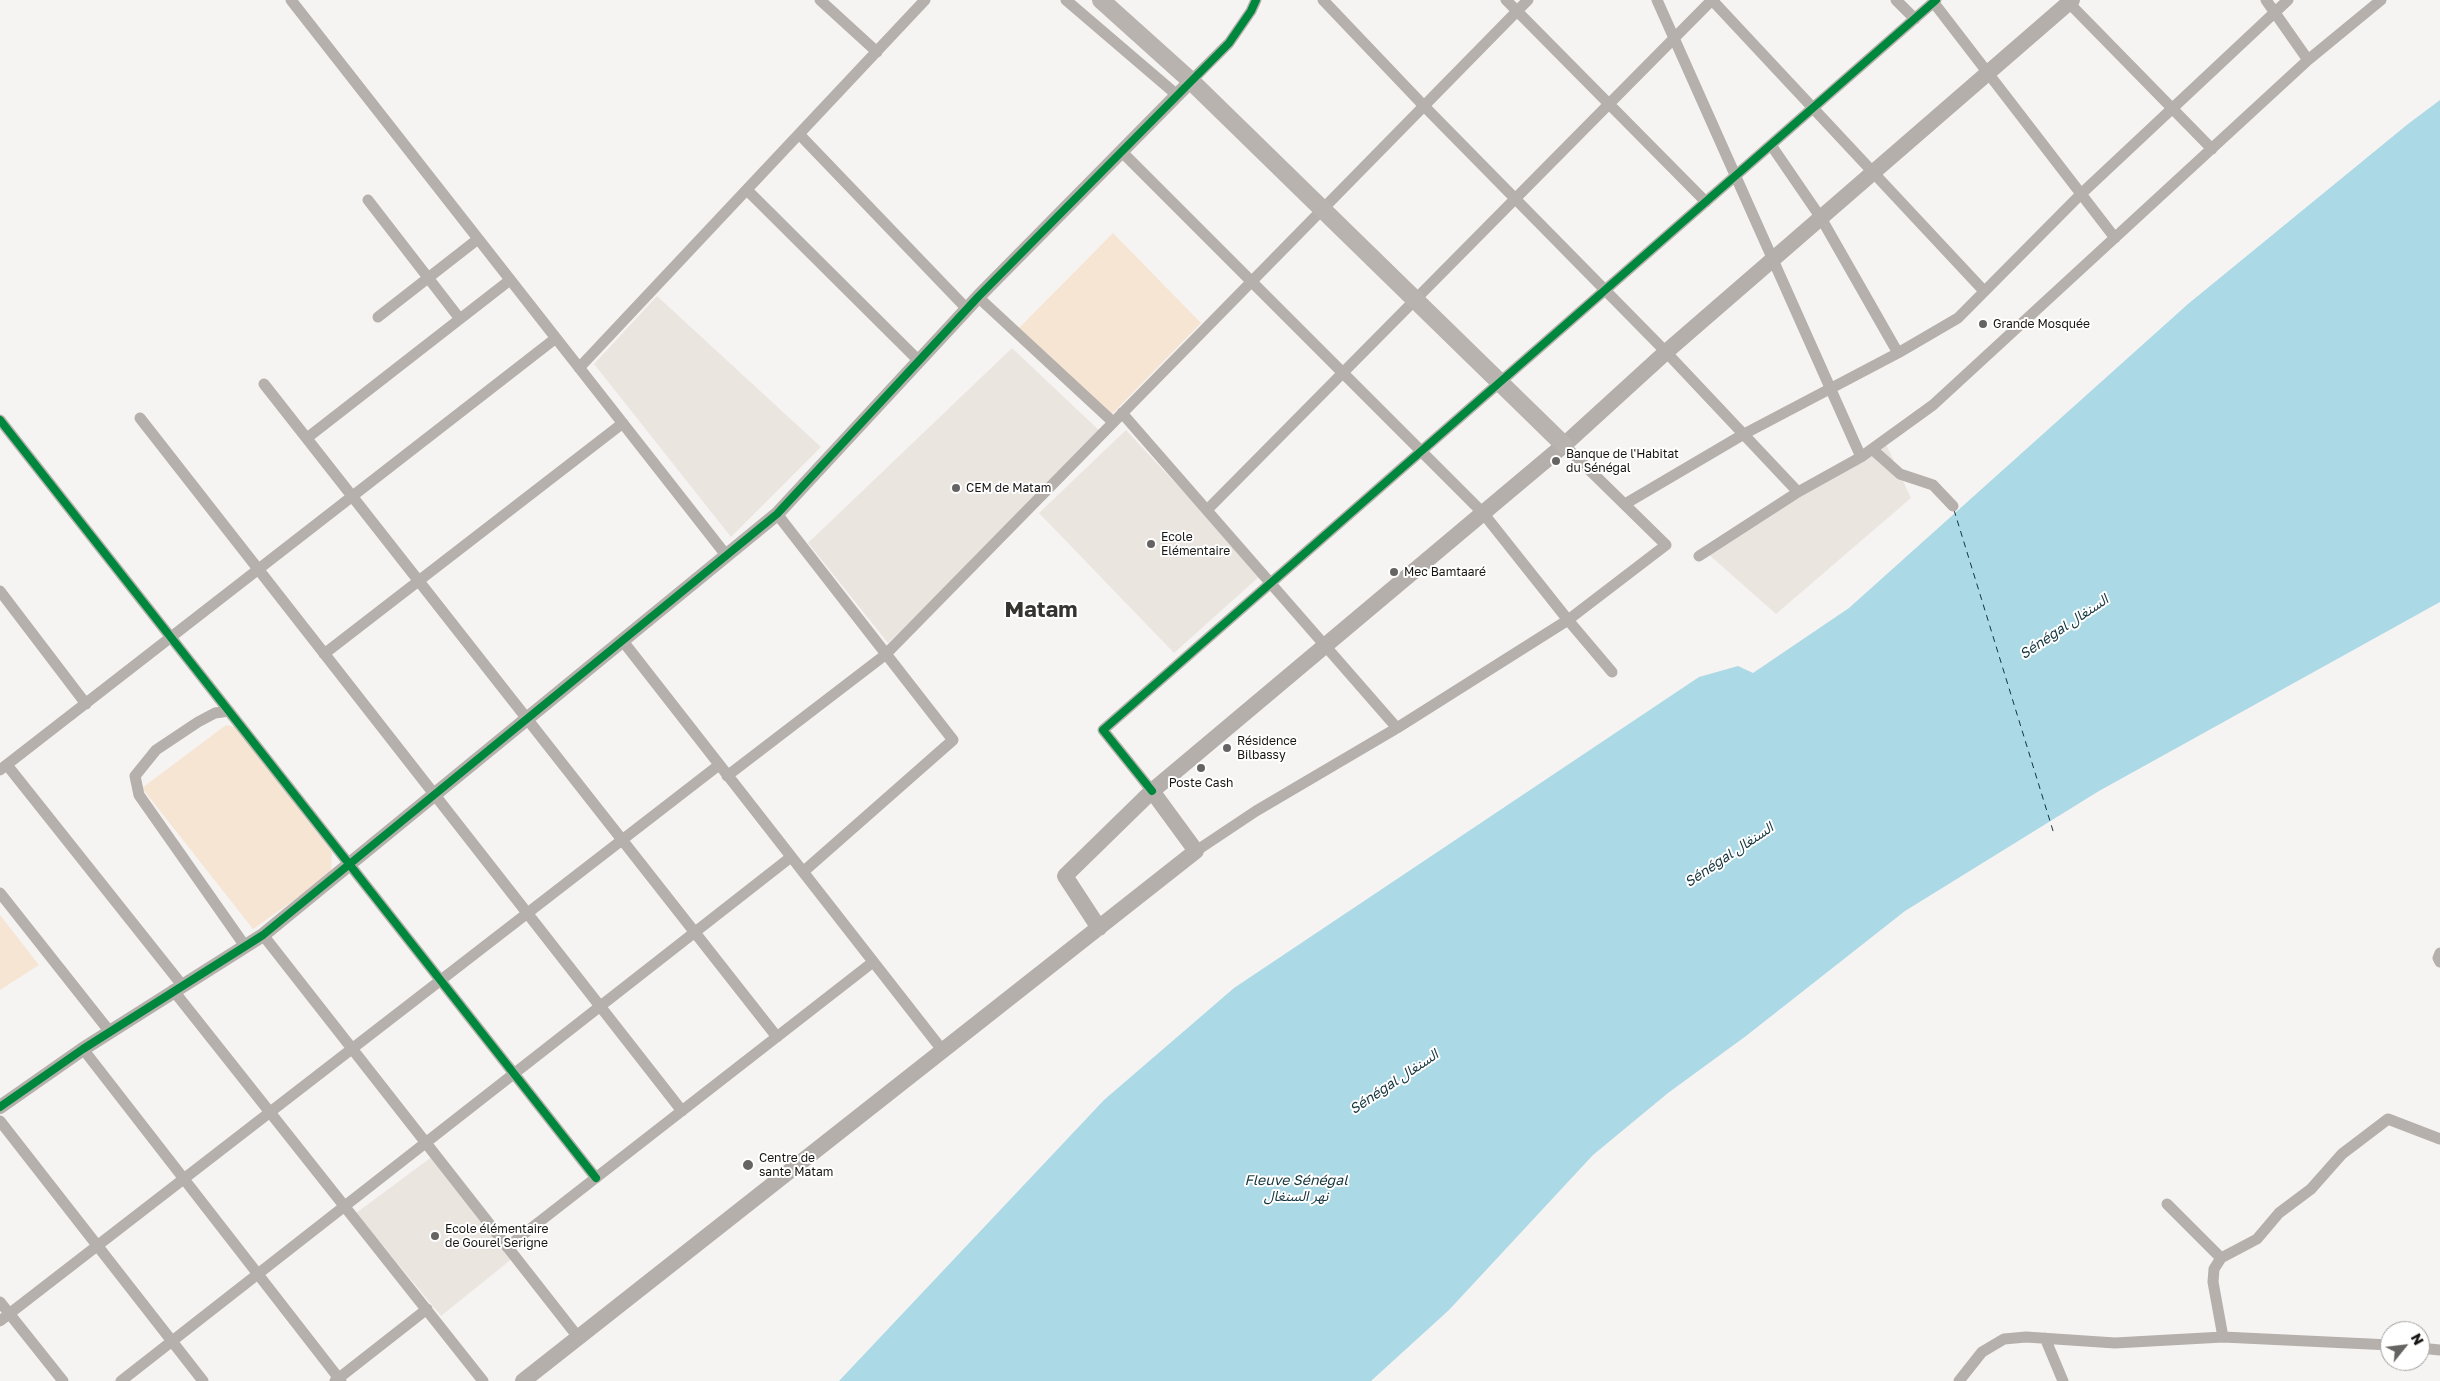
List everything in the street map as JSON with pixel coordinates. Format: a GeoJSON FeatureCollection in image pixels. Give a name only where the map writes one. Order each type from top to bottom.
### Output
{"type":"FeatureCollection","features":[{"type":"Feature","properties":{"kind":"main road"},"geometry":{"type":"LineString","coordinates":[[1101,0],[1192,81],[1564,445]]}},
{"type":"Feature","properties":{"kind":"main road"},"geometry":{"type":"LineString","coordinates":[[1099,928],[1065,876],[1152,791],[1564,445],[1666,352],[2069,1]]}},
{"type":"Feature","properties":{"kind":"main road"},"geometry":{"type":"LineString","coordinates":[[523,1381],[1196,851],[1152,791]]}},
{"type":"Feature","properties":{"kind":"street"},"geometry":{"type":"LineString","coordinates":[[291,0],[726,555]]}},
{"type":"Feature","properties":{"kind":"street"},"geometry":{"type":"LineString","coordinates":[[820,0],[877,52]]}},
{"type":"Feature","properties":{"kind":"street"},"geometry":{"type":"LineString","coordinates":[[579,368],[925,0]]}},
{"type":"Feature","properties":{"kind":"street"},"geometry":{"type":"LineString","coordinates":[[1066,0],[1176,95]]}},
{"type":"Feature","properties":{"kind":"street"},"geometry":{"type":"LineString","coordinates":[[0,1107],[83,1049],[262,934],[350,865],[777,514],[978,297],[1229,43],[1251,11],[1256,0]]}},
{"type":"Feature","properties":{"kind":"street"},"geometry":{"type":"LineString","coordinates":[[1323,0],[1424,106],[1666,352],[1798,492]]}},
{"type":"Feature","properties":{"kind":"street"},"geometry":{"type":"LineString","coordinates":[[1506,0],[1706,202]]}},
{"type":"Feature","properties":{"kind":"street"},"geometry":{"type":"LineString","coordinates":[[727,776],[885,655],[1528,0]]}},
{"type":"Feature","properties":{"kind":"street"},"geometry":{"type":"LineString","coordinates":[[1657,0],[1860,457]]}},
{"type":"Feature","properties":{"kind":"street"},"geometry":{"type":"LineString","coordinates":[[1207,510],[1712,0],[1984,291]]}},
{"type":"Feature","properties":{"kind":"street"},"geometry":{"type":"LineString","coordinates":[[1896,0],[1915,19]]}},
{"type":"Feature","properties":{"kind":"street"},"geometry":{"type":"LineString","coordinates":[[2266,0],[2308,60]]}},
{"type":"Feature","properties":{"kind":"street"},"geometry":{"type":"LineString","coordinates":[[1626,504],[1744,434],[1898,353],[1958,318],[2081,194],[2288,0]]}},
{"type":"Feature","properties":{"kind":"street"},"geometry":{"type":"LineString","coordinates":[[1699,556],[1798,492],[1860,457],[1933,405],[2308,60],[2382,0]]}},
{"type":"Feature","properties":{"kind":"street"},"geometry":{"type":"LineString","coordinates":[[1152,791],[1103,730],[1935,1],[2115,238]]}},
{"type":"Feature","properties":{"kind":"street"},"geometry":{"type":"LineString","coordinates":[[2069,1],[2212,149]]}},
{"type":"Feature","properties":{"kind":"street"},"geometry":{"type":"LineString","coordinates":[[799,134],[967,309]]}},
{"type":"Feature","properties":{"kind":"street"},"geometry":{"type":"LineString","coordinates":[[1771,145],[1822,218],[1898,353]]}},
{"type":"Feature","properties":{"kind":"street"},"geometry":{"type":"LineString","coordinates":[[1121,151],[1483,513],[1612,672]]}},
{"type":"Feature","properties":{"kind":"street"},"geometry":{"type":"LineString","coordinates":[[747,190],[918,361]]}},
{"type":"Feature","properties":{"kind":"street"},"geometry":{"type":"LineString","coordinates":[[368,200],[460,319]]}},
{"type":"Feature","properties":{"kind":"street"},"geometry":{"type":"LineString","coordinates":[[378,318],[478,239]]}},
{"type":"Feature","properties":{"kind":"street"},"geometry":{"type":"LineString","coordinates":[[307,438],[510,280]]}},
{"type":"Feature","properties":{"kind":"street"},"geometry":{"type":"LineString","coordinates":[[978,297],[1113,422]]}},
{"type":"Feature","properties":{"kind":"street"},"geometry":{"type":"LineString","coordinates":[[484,1381],[270,1112],[178,988],[4,767],[556,338]]}},
{"type":"Feature","properties":{"kind":"street"},"geometry":{"type":"LineString","coordinates":[[264,384],[778,1037]]}},
{"type":"Feature","properties":{"kind":"street"},"geometry":{"type":"LineString","coordinates":[[1122,413],[1397,728]]}},
{"type":"Feature","properties":{"kind":"street"},"geometry":{"type":"LineString","coordinates":[[140,418],[682,1111]]}},
{"type":"Feature","properties":{"kind":"street"},"geometry":{"type":"LineString","coordinates":[[0,420],[596,1178]]}},
{"type":"Feature","properties":{"kind":"street"},"geometry":{"type":"LineString","coordinates":[[324,654],[623,424]]}},
{"type":"Feature","properties":{"kind":"street"},"geometry":{"type":"LineString","coordinates":[[1196,851],[1256,812],[1397,728],[1568,620],[1666,545],[1564,445]]}},
{"type":"Feature","properties":{"kind":"street"},"geometry":{"type":"LineString","coordinates":[[1872,449],[1900,474],[1933,485],[1953,506]]}},
{"type":"Feature","properties":{"kind":"street"},"geometry":{"type":"LineString","coordinates":[[777,514],[953,740],[803,872]]}},
{"type":"Feature","properties":{"kind":"street"},"geometry":{"type":"LineString","coordinates":[[0,590],[86,704]]}},
{"type":"Feature","properties":{"kind":"street"},"geometry":{"type":"LineString","coordinates":[[622,640],[943,1051]]}},
{"type":"Feature","properties":{"kind":"street"},"geometry":{"type":"LineString","coordinates":[[229,711],[215,713],[198,722],[156,750],[135,776],[139,795],[245,946]]}},
{"type":"Feature","properties":{"kind":"street"},"geometry":{"type":"LineString","coordinates":[[0,1321],[719,765]]}},
{"type":"Feature","properties":{"kind":"street"},"geometry":{"type":"LineString","coordinates":[[121,1381],[791,857]]}},
{"type":"Feature","properties":{"kind":"street"},"geometry":{"type":"LineString","coordinates":[[0,893],[110,1032]]}},
{"type":"Feature","properties":{"kind":"street"},"geometry":{"type":"LineString","coordinates":[[262,934],[578,1338]]}},
{"type":"Feature","properties":{"kind":"street"},"geometry":{"type":"LineString","coordinates":[[2440,953],[2438,958],[2440,962]]}},
{"type":"Feature","properties":{"kind":"street"},"geometry":{"type":"LineString","coordinates":[[507,1247],[873,962]]}},
{"type":"Feature","properties":{"kind":"street"},"geometry":{"type":"LineString","coordinates":[[83,1049],[338,1380],[427,1310]]}},
{"type":"Feature","properties":{"kind":"street"},"geometry":{"type":"LineString","coordinates":[[2223,1337],[2213,1282],[2214,1269],[2222,1258],[2257,1239],[2274,1218],[2312,1190],[2342,1154],[2388,1119],[2440,1139]]}},
{"type":"Feature","properties":{"kind":"street"},"geometry":{"type":"LineString","coordinates":[[0,1121],[203,1381]]}},
{"type":"Feature","properties":{"kind":"street"},"geometry":{"type":"LineString","coordinates":[[2167,1204],[2222,1258]]}},
{"type":"Feature","properties":{"kind":"street"},"geometry":{"type":"LineString","coordinates":[[0,1302],[63,1381]]}},
{"type":"Feature","properties":{"kind":"street"},"geometry":{"type":"LineString","coordinates":[[1959,1381],[1982,1352],[1992,1344],[2004,1339],[2045,1338],[2115,1343],[2223,1337],[2380,1345]]}},
{"type":"Feature","properties":{"kind":"street"},"geometry":{"type":"LineString","coordinates":[[2045,1338],[2063,1381]]}},
{"type":"Feature","properties":{"kind":"shaded area"},"geometry":{"type":"Polygon","coordinates":[[[1113,233],[1201,323],[1111,415],[1019,328],[1113,233]]]}},
{"type":"Feature","properties":{"kind":"shaded area"},"geometry":{"type":"Polygon","coordinates":[[[657,296],[821,447],[731,537],[594,364],[657,296]]]}},
{"type":"Feature","properties":{"kind":"shaded area","name":"CEM de Matam"},"geometry":{"type":"Polygon","coordinates":[[[1012,348],[1103,434],[888,643],[808,543],[1012,348]]]}},
{"type":"Feature","properties":{"kind":"shaded area","name":"Ecole Elémentaire"},"geometry":{"type":"Polygon","coordinates":[[[1126,430],[1261,575],[1174,653],[1039,513],[1126,430]]]}},
{"type":"Feature","properties":{"kind":"shaded area"},"geometry":{"type":"Polygon","coordinates":[[[1886,444],[1911,498],[1776,614],[1707,553],[1886,444]]]}},
{"type":"Feature","properties":{"kind":"shaded area"},"geometry":{"type":"Polygon","coordinates":[[[226,725],[235,727],[332,852],[331,874],[253,929],[142,788],[226,725]]]}},
{"type":"Feature","properties":{"kind":"shaded area"},"geometry":{"type":"Polygon","coordinates":[[[0,915],[39,965],[0,990],[0,915]]]}},
{"type":"Feature","properties":{"kind":"shaded area","name":"Ecole élémentaire de Gourel Serigne"},"geometry":{"type":"Polygon","coordinates":[[[433,1156],[513,1258],[441,1316],[356,1213],[433,1156]]]}},
{"type":"Feature","properties":{"kind":"water","name":"Fleuve Sénégal نهر السنغال"},"geometry":{"type":"Polygon","coordinates":[[[2440,100],[2440,602],[2099,791],[1905,911],[1746,1036],[1668,1093],[1593,1155],[1449,1310],[1371,1381],[839,1381],[1104,1100],[1234,988],[1699,677],[1738,666],[1753,673],[1849,608],[2188,304],[2440,100]]]}},
{"type":"Feature","properties":{"kind":"ferry route"},"geometry":{"type":"LineString","coordinates":[[1954,510],[2054,834]]}},
{"type":"Feature","properties":{"kind":"cycle path"},"geometry":{"type":"LineString","coordinates":[[0,1107],[83,1049],[263,935],[777,514],[978,297],[1229,43],[1251,11],[1256,0]]}},
{"type":"Feature","properties":{"kind":"cycle path"},"geometry":{"type":"LineString","coordinates":[[1152,791],[1103,730],[1936,0]]}},
{"type":"Feature","properties":{"kind":"cycle path"},"geometry":{"type":"LineString","coordinates":[[0,420],[596,1178]]}},
{"type":"Feature","properties":{"kind":"place","name":"Grande Mosquée"},"geometry":{"type":"Point","coordinates":[1983,324]}},
{"type":"Feature","properties":{"kind":"place","name":"Banque de l'Habitat du Sénégal"},"geometry":{"type":"Point","coordinates":[1556,461]}},
{"type":"Feature","properties":{"kind":"place","name":"CEM de Matam"},"geometry":{"type":"Point","coordinates":[956,488]}},
{"type":"Feature","properties":{"kind":"place","name":"Ecole Elémentaire"},"geometry":{"type":"Point","coordinates":[1151,544]}},
{"type":"Feature","properties":{"kind":"place","name":"Mec Bamtaaré"},"geometry":{"type":"Point","coordinates":[1394,572]}},
{"type":"Feature","properties":{"kind":"place","name":"Résidence Bilbassy"},"geometry":{"type":"Point","coordinates":[1227,748]}},
{"type":"Feature","properties":{"kind":"place","name":"Poste Cash"},"geometry":{"type":"Point","coordinates":[1201,768]}},
{"type":"Feature","properties":{"kind":"place","name":"Centre de sante Matam"},"geometry":{"type":"Point","coordinates":[748,1165]}},
{"type":"Feature","properties":{"kind":"place","name":"Ecole élémentaire de Gourel Serigne"},"geometry":{"type":"Point","coordinates":[435,1236]}},
{"type":"Feature","properties":{"kind":"district","name":"Matam"},"geometry":{"type":"Point","coordinates":[1041,610]}},
{"type":"Feature","properties":{"kind":"water label","name":"Sénégal السنغال"},"geometry":{"type":"Point","coordinates":[2064,627]}},
{"type":"Feature","properties":{"kind":"water label","name":"Sénégal السنغال"},"geometry":{"type":"Point","coordinates":[1729,855]}},
{"type":"Feature","properties":{"kind":"water label","name":"Sénégal السنغال"},"geometry":{"type":"Point","coordinates":[1394,1082]}}]}
